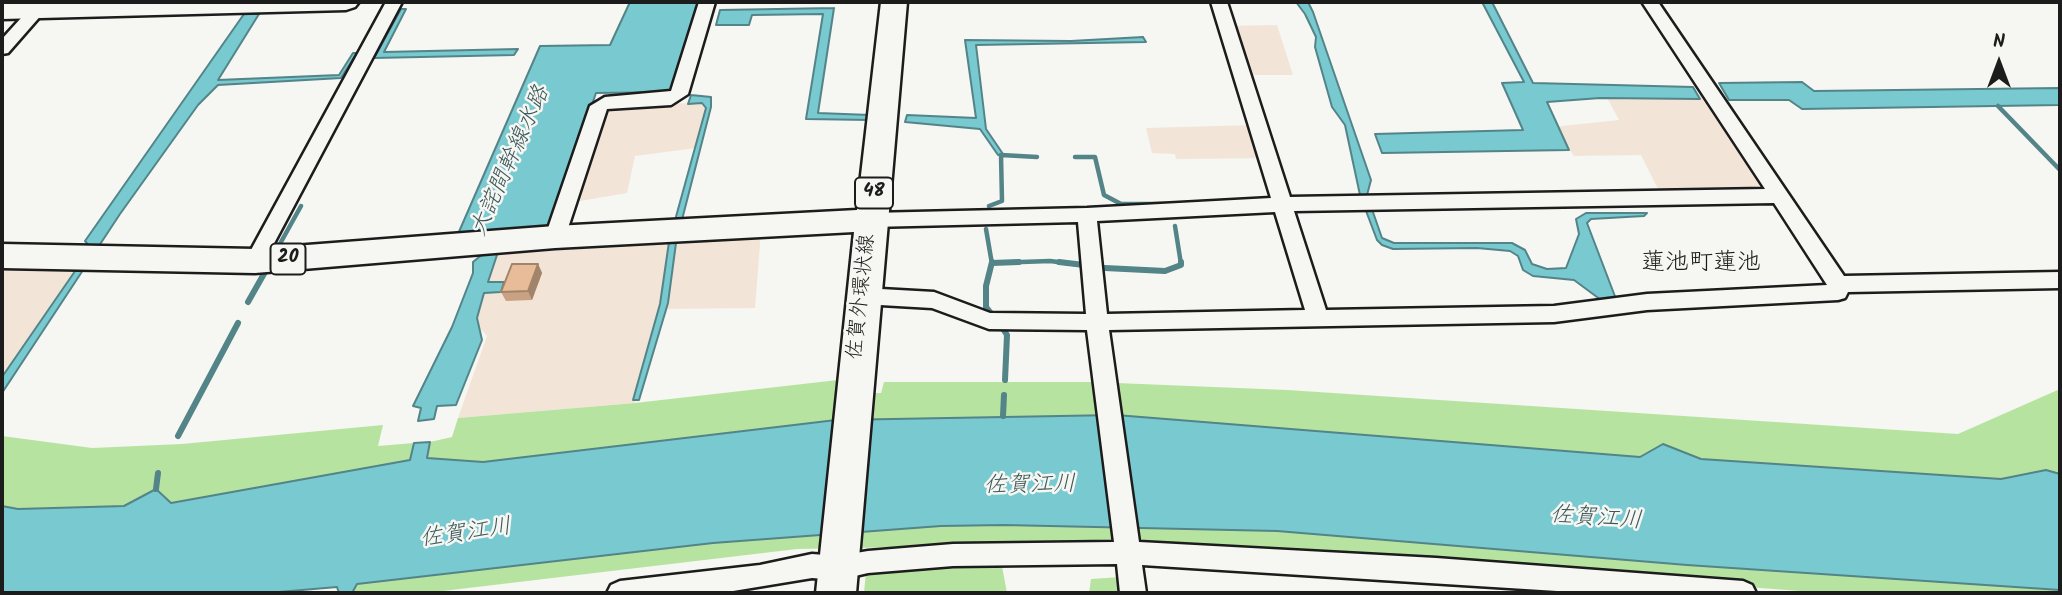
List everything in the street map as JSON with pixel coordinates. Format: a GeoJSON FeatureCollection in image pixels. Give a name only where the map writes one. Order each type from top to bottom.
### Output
{"type":"FeatureCollection","features":[{"type":"Feature","properties":{"kind":"main road"},"geometry":{"type":"LineString","coordinates":[[2,11],[35,7],[346,2]]}},
{"type":"Feature","properties":{"kind":"main road","name":"佐賀外環状線"},"geometry":{"type":"LineString","coordinates":[[838,570],[854,385],[894,2]]}},
{"type":"Feature","properties":{"kind":"main road","name":"20"},"geometry":{"type":"LineString","coordinates":[[2,256],[255,261],[555,237],[871,220]]}},
{"type":"Feature","properties":{"kind":"street"},"geometry":{"type":"LineString","coordinates":[[255,261],[394,2]]}},
{"type":"Feature","properties":{"kind":"street"},"geometry":{"type":"LineString","coordinates":[[555,237],[599,106],[605,103],[671,99],[678,94],[707,2]]}},
{"type":"Feature","properties":{"kind":"street"},"geometry":{"type":"LineString","coordinates":[[1219,2],[1318,319]]}},
{"type":"Feature","properties":{"kind":"street"},"geometry":{"type":"LineString","coordinates":[[863,296],[934,300],[998,321],[1097,322],[1554,314],[1647,302],[1838,292],[1838,285],[1650,2]]}},
{"type":"Feature","properties":{"kind":"street"},"geometry":{"type":"LineString","coordinates":[[2,49],[35,7]]}},
{"type":"Feature","properties":{"kind":"street"},"geometry":{"type":"LineString","coordinates":[[871,220],[1087,215],[1367,203],[1777,196]]}},
{"type":"Feature","properties":{"kind":"street"},"geometry":{"type":"LineString","coordinates":[[1087,215],[1097,322],[1133,593]]}},
{"type":"Feature","properties":{"kind":"street"},"geometry":{"type":"LineString","coordinates":[[1838,285],[2060,280]]}},
{"type":"Feature","properties":{"kind":"street"},"geometry":{"type":"LineString","coordinates":[[620,593],[760,577],[812,566],[838,570],[868,562],[953,555],[1127,549],[1743,593]]}},
{"type":"Feature","properties":{"kind":"shaded area"},"geometry":{"type":"Polygon","coordinates":[[[1277,25],[1293,75],[1245,75],[1229,26],[1277,25]]]}},
{"type":"Feature","properties":{"kind":"shaded area"},"geometry":{"type":"Polygon","coordinates":[[[1604,92],[1704,94],[1762,183],[1756,190],[1659,191],[1641,155],[1574,156],[1553,127],[1619,120],[1604,92]]]}},
{"type":"Feature","properties":{"kind":"shaded area"},"geometry":{"type":"Polygon","coordinates":[[[709,103],[696,148],[635,156],[627,193],[574,202],[605,108],[610,104],[709,103]]]}},
{"type":"Feature","properties":{"kind":"shaded area"},"geometry":{"type":"Polygon","coordinates":[[[1254,125],[1265,158],[1176,159],[1175,154],[1152,153],[1146,128],[1254,125]]]}},
{"type":"Feature","properties":{"kind":"shaded area"},"geometry":{"type":"Polygon","coordinates":[[[761,231],[755,308],[663,309],[635,403],[458,418],[487,336],[472,319],[495,249],[761,231]]]}},
{"type":"Feature","properties":{"kind":"shaded area"},"geometry":{"type":"Polygon","coordinates":[[[2,263],[84,263],[2,385],[2,263]]]}},
{"type":"Feature","properties":{"kind":"green space"},"geometry":{"type":"Polygon","coordinates":[[[838,380],[836,394],[881,393],[884,382],[1092,382],[1287,390],[1958,434],[2060,389],[2060,474],[2046,470],[2002,479],[1701,459],[1663,444],[1641,457],[1116,415],[836,420],[483,462],[426,458],[430,442],[452,437],[458,418],[635,403],[838,380]]]}},
{"type":"Feature","properties":{"kind":"green space"},"geometry":{"type":"Polygon","coordinates":[[[383,425],[378,446],[414,443],[410,460],[171,503],[156,489],[124,506],[18,509],[2,506],[2,436],[92,448],[182,444],[383,425]]]}},
{"type":"Feature","properties":{"kind":"green space"},"geometry":{"type":"Polygon","coordinates":[[[941,526],[1277,531],[1687,565],[2060,590],[2060,593],[1828,593],[1719,585],[1706,593],[1561,593],[1339,580],[1301,553],[1114,543],[797,549],[426,593],[352,593],[357,584],[713,543],[941,526]]]}},
{"type":"Feature","properties":{"kind":"green space"},"geometry":{"type":"Polygon","coordinates":[[[1001,561],[1007,593],[864,593],[866,572],[1001,561]]]}},
{"type":"Feature","properties":{"kind":"green space"},"geometry":{"type":"Polygon","coordinates":[[[1121,577],[1123,593],[1089,593],[1091,579],[1121,577]]]}},
{"type":"Feature","properties":{"kind":"water","name":"大詫間幹線水路"},"geometry":{"type":"Polygon","coordinates":[[[630,2],[700,2],[673,92],[596,93],[549,228],[498,252],[488,282],[504,282],[501,292],[484,293],[477,318],[482,340],[456,405],[437,406],[434,419],[418,421],[421,408],[413,406],[452,327],[473,273],[473,262],[484,253],[458,234],[540,46],[610,45],[630,2]]]}},
{"type":"Feature","properties":{"kind":"water"},"geometry":{"type":"Polygon","coordinates":[[[1296,2],[1308,2],[1313,12],[1371,180],[1367,195],[1382,238],[1394,243],[1512,243],[1525,250],[1532,264],[1547,269],[1566,268],[1579,234],[1576,219],[1586,213],[1647,213],[1644,216],[1591,219],[1587,223],[1616,299],[1601,300],[1574,280],[1533,276],[1523,270],[1518,256],[1510,251],[1477,248],[1393,249],[1382,245],[1377,240],[1360,195],[1345,125],[1332,107],[1315,47],[1316,37],[1296,2]]]}},
{"type":"Feature","properties":{"kind":"water"},"geometry":{"type":"Polygon","coordinates":[[[1482,2],[1492,2],[1533,83],[1693,87],[1700,99],[1600,98],[1547,102],[1569,150],[1382,153],[1375,134],[1523,130],[1502,83],[1524,82],[1482,2]]]}},
{"type":"Feature","properties":{"kind":"water"},"geometry":{"type":"Polygon","coordinates":[[[834,8],[818,113],[870,115],[870,120],[806,119],[823,14],[752,15],[749,25],[716,25],[720,10],[834,8]]]}},
{"type":"Feature","properties":{"kind":"water"},"geometry":{"type":"Polygon","coordinates":[[[401,9],[406,9],[384,52],[518,49],[514,55],[374,58],[401,9]]]}},
{"type":"Feature","properties":{"kind":"water"},"geometry":{"type":"Polygon","coordinates":[[[244,14],[259,14],[218,80],[339,75],[353,53],[357,53],[341,78],[218,85],[198,105],[120,214],[2,393],[2,377],[91,248],[85,241],[244,14]]]}},
{"type":"Feature","properties":{"kind":"water"},"geometry":{"type":"Polygon","coordinates":[[[1143,37],[1146,42],[976,45],[986,129],[1003,154],[998,155],[980,129],[905,122],[907,115],[976,118],[965,40],[1071,41],[1143,37]]]}},
{"type":"Feature","properties":{"kind":"water"},"geometry":{"type":"Polygon","coordinates":[[[1802,82],[1814,91],[2060,88],[2060,105],[1802,109],[1789,100],[1729,100],[1719,83],[1802,82]]]}},
{"type":"Feature","properties":{"kind":"water"},"geometry":{"type":"Polygon","coordinates":[[[691,95],[711,97],[711,107],[676,243],[668,303],[639,400],[633,400],[660,304],[669,242],[706,108],[702,103],[688,104],[691,95]]]}},
{"type":"Feature","properties":{"kind":"water","name":"佐賀江川"},"geometry":{"type":"Polygon","coordinates":[[[1116,415],[1640,457],[1663,444],[1701,459],[2001,479],[2046,470],[2060,474],[2060,590],[1687,565],[1277,531],[1004,525],[941,526],[713,543],[357,584],[352,593],[339,593],[337,587],[267,593],[2,593],[2,506],[18,509],[124,506],[156,489],[171,503],[410,460],[414,443],[430,442],[427,458],[483,462],[836,420],[1116,415]]]}},
{"type":"Feature","properties":{"kind":"building"},"geometry":{"type":"Polygon","coordinates":[[[512,264],[538,264],[528,291],[501,292],[512,264]]]}},
{"type":"Feature","properties":{"kind":"waterway"},"geometry":{"type":"LineString","coordinates":[[1998,106],[2060,170]]}},
{"type":"Feature","properties":{"kind":"waterway"},"geometry":{"type":"LineString","coordinates":[[989,206],[1002,201],[1001,155],[1037,157]]}},
{"type":"Feature","properties":{"kind":"waterway"},"geometry":{"type":"LineString","coordinates":[[1075,157],[1095,157],[1104,195],[1121,204],[1168,204]]}},
{"type":"Feature","properties":{"kind":"waterway"},"geometry":{"type":"LineString","coordinates":[[276,251],[301,206]]}},
{"type":"Feature","properties":{"kind":"waterway"},"geometry":{"type":"LineString","coordinates":[[1175,226],[1181,264]]}},
{"type":"Feature","properties":{"kind":"waterway"},"geometry":{"type":"LineString","coordinates":[[986,229],[992,263]]}},
{"type":"Feature","properties":{"kind":"waterway"},"geometry":{"type":"LineString","coordinates":[[1019,262],[992,263],[1050,261],[1074,264]]}},
{"type":"Feature","properties":{"kind":"waterway"},"geometry":{"type":"LineString","coordinates":[[1059,262],[1084,265]]}},
{"type":"Feature","properties":{"kind":"waterway"},"geometry":{"type":"LineString","coordinates":[[992,263],[986,286],[986,307],[994,317]]}},
{"type":"Feature","properties":{"kind":"waterway"},"geometry":{"type":"LineString","coordinates":[[1105,268],[1165,271],[1181,264]]}},
{"type":"Feature","properties":{"kind":"waterway"},"geometry":{"type":"LineString","coordinates":[[248,302],[265,272]]}},
{"type":"Feature","properties":{"kind":"waterway"},"geometry":{"type":"LineString","coordinates":[[178,436],[238,323]]}},
{"type":"Feature","properties":{"kind":"waterway"},"geometry":{"type":"LineString","coordinates":[[1000,324],[1007,335],[1005,380]]}},
{"type":"Feature","properties":{"kind":"waterway"},"geometry":{"type":"LineString","coordinates":[[1003,416],[1004,395]]}},
{"type":"Feature","properties":{"kind":"waterway"},"geometry":{"type":"LineString","coordinates":[[156,489],[158,473]]}},
{"type":"Feature","properties":{"kind":"district","name":"蓮池町蓮池"},"geometry":{"type":"Point","coordinates":[1701,265]}}]}
